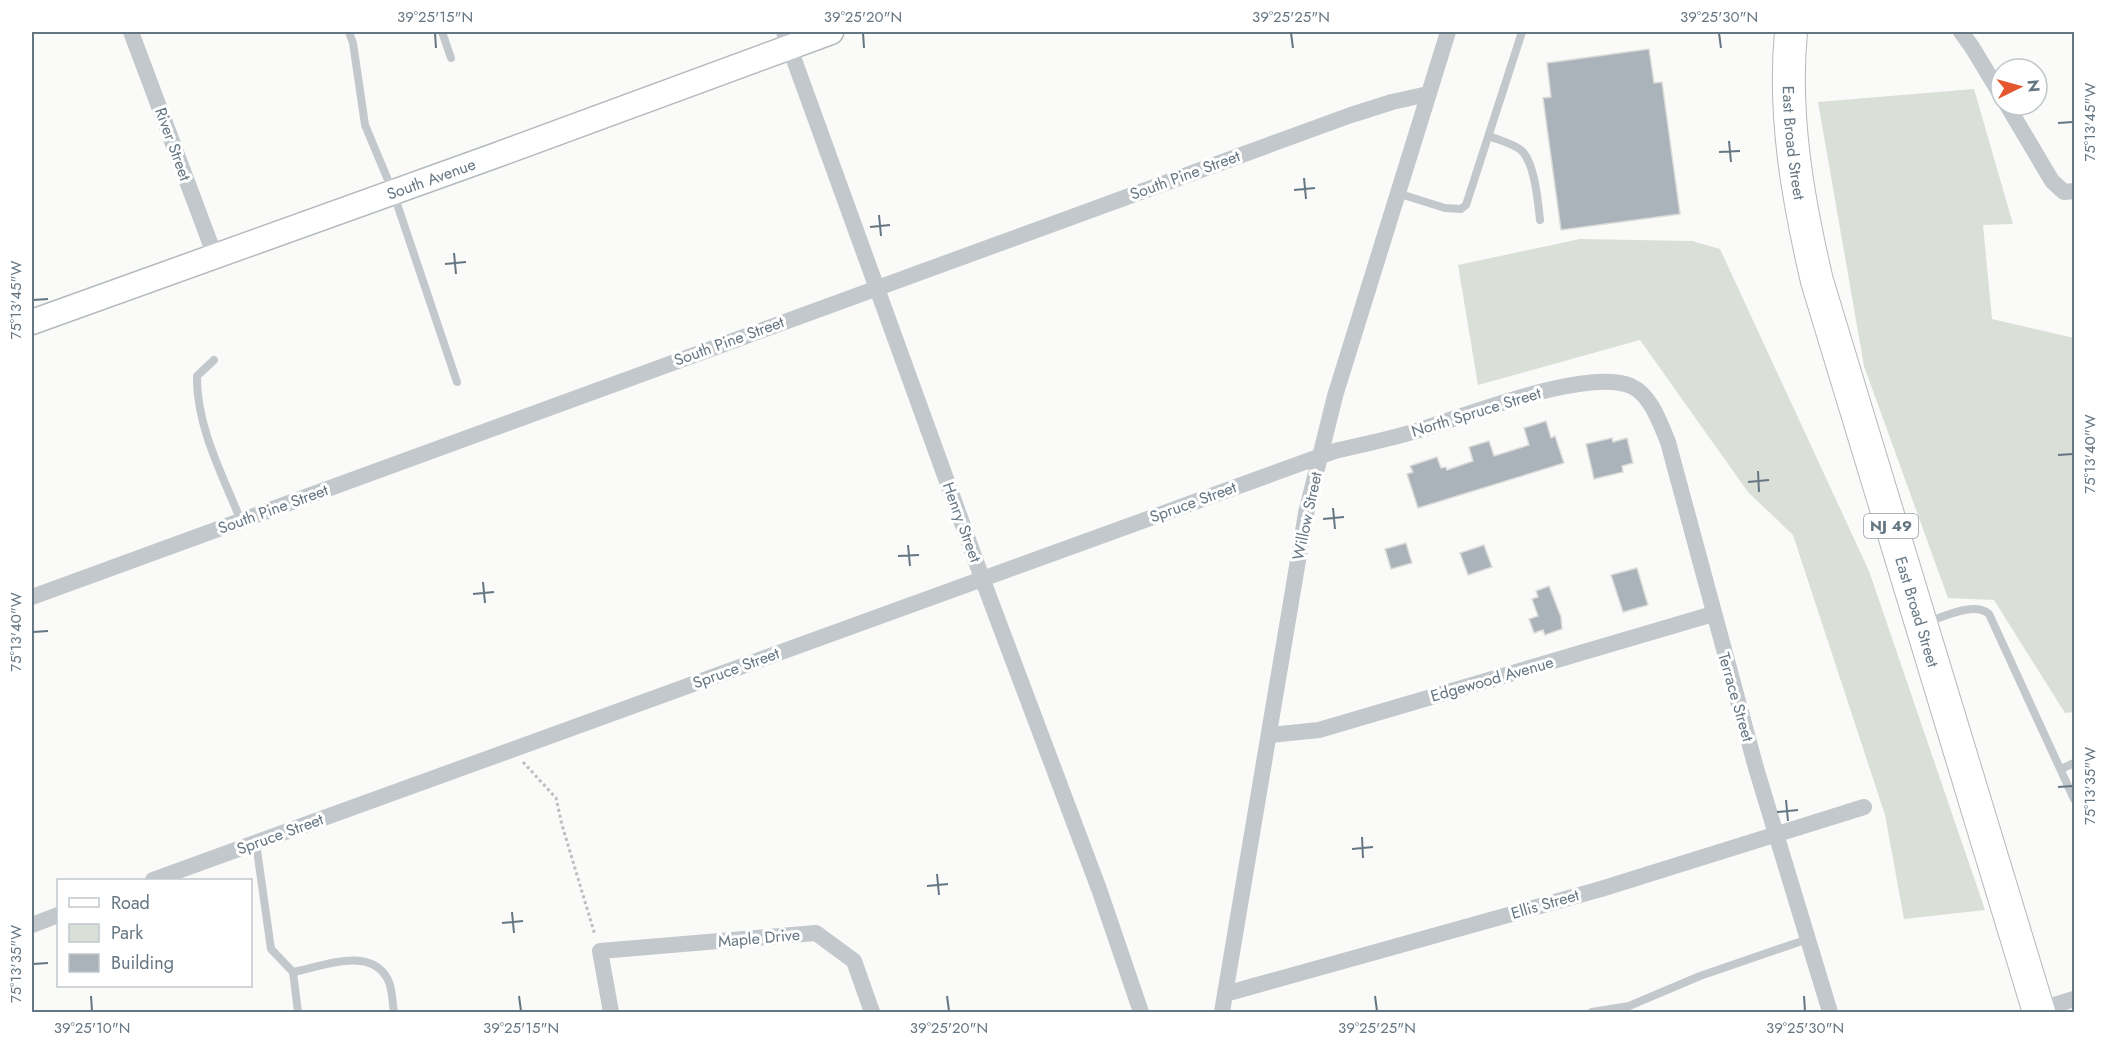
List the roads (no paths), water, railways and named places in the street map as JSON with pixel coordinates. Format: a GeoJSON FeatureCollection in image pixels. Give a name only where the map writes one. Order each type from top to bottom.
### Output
{"type":"FeatureCollection","features":[{"type":"Feature","properties":{"kind":"highway","name":"East Broad Street"},"geometry":{"type":"LineString","coordinates":[[1791,32],[1789,89],[1792,138],[1806,237],[1817,281],[2035,1012]]}},
{"type":"Feature","properties":{"kind":"main road","name":"South Avenue"},"geometry":{"type":"LineString","coordinates":[[32,322],[393,192],[787,39],[831,32]]}},
{"type":"Feature","properties":{"kind":"street","name":"River Street"},"geometry":{"type":"LineString","coordinates":[[131,32],[214,256]]}},
{"type":"Feature","properties":{"kind":"street","name":"Willow Street"},"geometry":{"type":"LineString","coordinates":[[1222,1012],[1306,513],[1335,396],[1448,32]]}},
{"type":"Feature","properties":{"kind":"street"},"geometry":{"type":"LineString","coordinates":[[1961,32],[1989,75]]}},
{"type":"Feature","properties":{"kind":"street","name":"Henry Street"},"geometry":{"type":"LineString","coordinates":[[787,39],[982,578],[1099,890],[1141,1012]]}},
{"type":"Feature","properties":{"kind":"street","name":"South Pine Street"},"geometry":{"type":"LineString","coordinates":[[32,597],[1351,115],[1428,94]]}},
{"type":"Feature","properties":{"kind":"street"},"geometry":{"type":"LineString","coordinates":[[2014,117],[2052,181],[2064,192],[2074,191]]}},
{"type":"Feature","properties":{"kind":"street","name":"North Spruce Street"},"geometry":{"type":"LineString","coordinates":[[1320,457],[1418,431],[1501,402],[1546,390],[1602,381],[1618,382],[1633,387]]}},
{"type":"Feature","properties":{"kind":"street","name":"Terrace Street"},"geometry":{"type":"LineString","coordinates":[[1633,387],[1653,408],[1668,442],[1713,614],[1830,1012]]}},
{"type":"Feature","properties":{"kind":"street","name":"Spruce Street"},"geometry":{"type":"LineString","coordinates":[[156,879],[1320,457]]}},
{"type":"Feature","properties":{"kind":"street","name":"Edgewood Avenue"},"geometry":{"type":"LineString","coordinates":[[1270,735],[1318,730],[1713,614]]}},
{"type":"Feature","properties":{"kind":"street","name":"Ellis Street"},"geometry":{"type":"LineString","coordinates":[[1225,994],[1601,889],[1863,807]]}},
{"type":"Feature","properties":{"kind":"street"},"geometry":{"type":"LineString","coordinates":[[32,925],[57,915]]}},
{"type":"Feature","properties":{"kind":"street","name":"Maple Drive"},"geometry":{"type":"LineString","coordinates":[[611,1012],[600,951],[816,933],[854,961],[872,1012]]}},
{"type":"Feature","properties":{"kind":"street"},"geometry":{"type":"LineString","coordinates":[[2035,1012],[2074,999]]}},
{"type":"Feature","properties":{"kind":"lane"},"geometry":{"type":"LineString","coordinates":[[349,32],[353,43],[365,125],[393,192],[457,382]]}},
{"type":"Feature","properties":{"kind":"lane"},"geometry":{"type":"LineString","coordinates":[[442,32],[451,58]]}},
{"type":"Feature","properties":{"kind":"lane"},"geometry":{"type":"LineString","coordinates":[[1397,193],[1445,208],[1461,209],[1466,205],[1522,32]]}},
{"type":"Feature","properties":{"kind":"lane"},"geometry":{"type":"LineString","coordinates":[[1489,136],[1522,151],[1529,164],[1538,197],[1540,220]]}},
{"type":"Feature","properties":{"kind":"lane"},"geometry":{"type":"LineString","coordinates":[[213,360],[197,376],[197,388],[206,430],[241,521]]}},
{"type":"Feature","properties":{"kind":"lane"},"geometry":{"type":"LineString","coordinates":[[1921,624],[1971,609],[1981,609],[1989,614],[2074,799]]}},
{"type":"Feature","properties":{"kind":"lane"},"geometry":{"type":"LineString","coordinates":[[2061,770],[2074,763]]}},
{"type":"Feature","properties":{"kind":"lane"},"geometry":{"type":"LineString","coordinates":[[256,843],[271,949],[293,972],[298,1012]]}},
{"type":"Feature","properties":{"kind":"lane"},"geometry":{"type":"LineString","coordinates":[[1592,1012],[1629,1006],[1700,976],[1808,939]]}},
{"type":"Feature","properties":{"kind":"lane"},"geometry":{"type":"LineString","coordinates":[[293,972],[356,959],[376,965],[388,980],[394,1012]]}}]}
